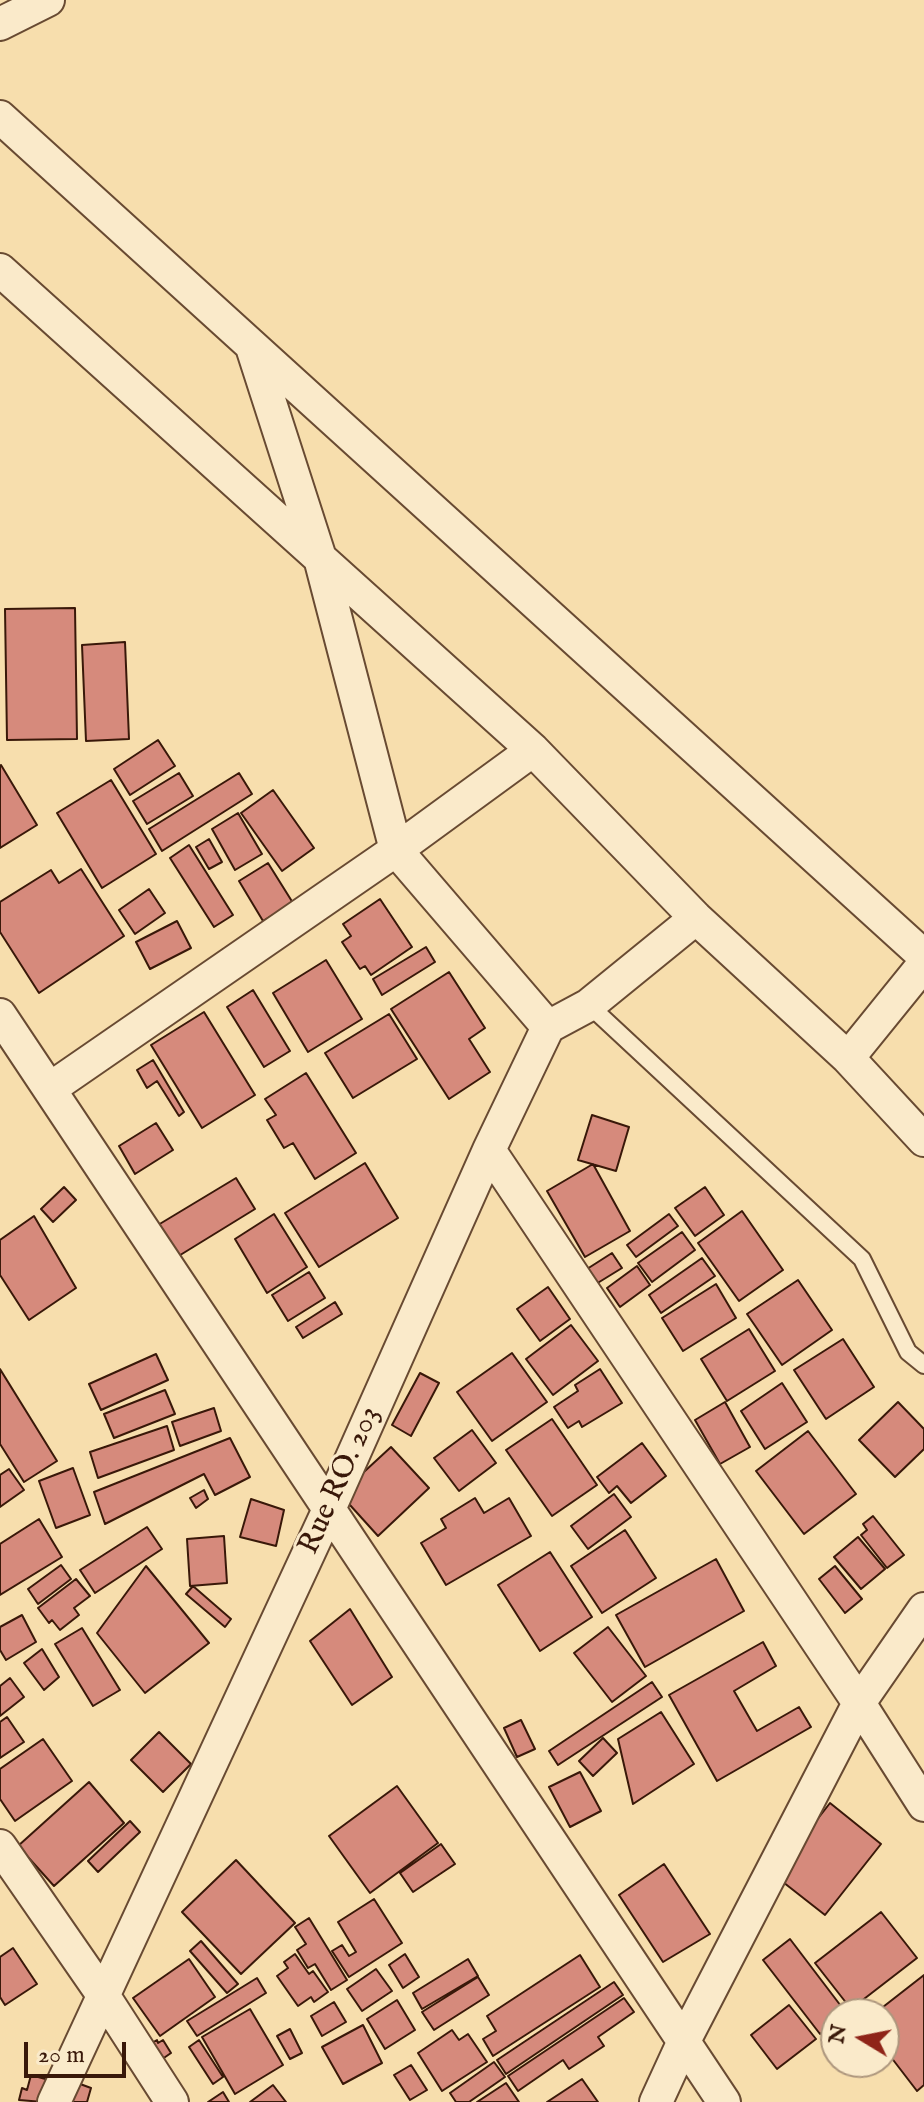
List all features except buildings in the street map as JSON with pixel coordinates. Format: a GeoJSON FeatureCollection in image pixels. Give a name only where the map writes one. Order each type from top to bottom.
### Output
{"type":"FeatureCollection","features":[{"type":"Feature","properties":{"kind":"street"},"geometry":{"type":"LineString","coordinates":[[0,24],[48,0]]}},
{"type":"Feature","properties":{"kind":"street"},"geometry":{"type":"LineString","coordinates":[[0,117],[924,956]]}},
{"type":"Feature","properties":{"kind":"street"},"geometry":{"type":"LineString","coordinates":[[0,270],[533,750],[696,918],[848,1058],[924,1140]]}},
{"type":"Feature","properties":{"kind":"street"},"geometry":{"type":"LineString","coordinates":[[251,344],[320,558],[396,850],[548,1027],[589,1005],[696,918]]}},
{"type":"Feature","properties":{"kind":"street"},"geometry":{"type":"LineString","coordinates":[[51,1088],[396,850],[533,750]]}},
{"type":"Feature","properties":{"kind":"street"},"geometry":{"type":"LineString","coordinates":[[848,1058],[924,964]]}},
{"type":"Feature","properties":{"kind":"street"},"geometry":{"type":"LineString","coordinates":[[0,1015],[724,2102]]}},
{"type":"Feature","properties":{"kind":"street","name":"Rue RO. 203"},"geometry":{"type":"LineString","coordinates":[[54,2102],[548,1027]]}},
{"type":"Feature","properties":{"kind":"street"},"geometry":{"type":"LineString","coordinates":[[489,1150],[924,1805]]}},
{"type":"Feature","properties":{"kind":"street"},"geometry":{"type":"LineString","coordinates":[[656,2102],[684,2041],[859,1703],[924,1609]]}},
{"type":"Feature","properties":{"kind":"street"},"geometry":{"type":"LineString","coordinates":[[0,1846],[172,2102]]}},
{"type":"Feature","properties":{"kind":"lane"},"geometry":{"type":"LineString","coordinates":[[589,1005],[862,1259],[908,1352],[924,1365]]}}]}
